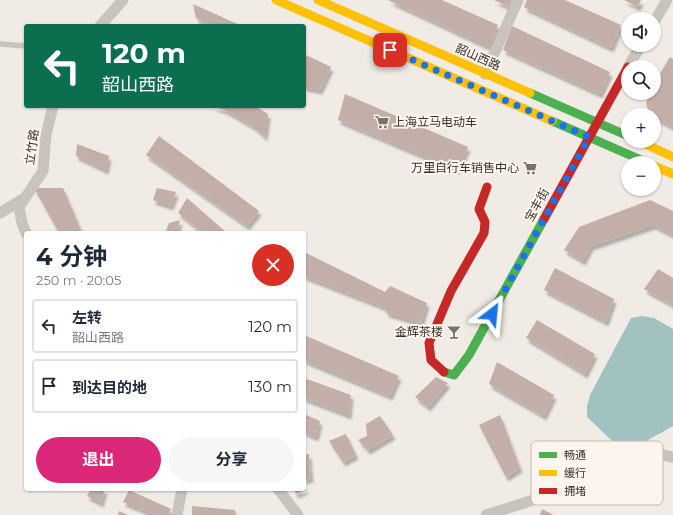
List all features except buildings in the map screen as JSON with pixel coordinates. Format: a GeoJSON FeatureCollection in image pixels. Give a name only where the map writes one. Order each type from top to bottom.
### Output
{"type":"FeatureCollection","features":[{"type":"Feature","properties":{"kind":"main road"},"geometry":{"type":"LineString","coordinates":[[276,0],[632,156]]}},
{"type":"Feature","properties":{"kind":"main road","name":"韶山西路"},"geometry":{"type":"LineString","coordinates":[[318,0],[621,133]]}},
{"type":"Feature","properties":{"kind":"main road","name":"宝丰街"},"geometry":{"type":"LineString","coordinates":[[487,187],[479,209],[485,222],[484,233],[451,291],[430,343],[430,360],[446,373],[454,374],[469,355],[621,79]]}},
{"type":"Feature","properties":{"kind":"main road"},"geometry":{"type":"LineString","coordinates":[[654,148],[673,157]]}},
{"type":"Feature","properties":{"kind":"main road"},"geometry":{"type":"LineString","coordinates":[[661,169],[673,174]]}},
{"type":"Feature","properties":{"kind":"street"},"geometry":{"type":"LineString","coordinates":[[102,24],[123,0]]}},
{"type":"Feature","properties":{"kind":"street"},"geometry":{"type":"LineString","coordinates":[[485,74],[518,0]]}},
{"type":"Feature","properties":{"kind":"street"},"geometry":{"type":"LineString","coordinates":[[660,12],[667,0]]}},
{"type":"Feature","properties":{"kind":"street","name":"立竹路"},"geometry":{"type":"LineString","coordinates":[[23,199],[43,171],[46,135],[53,108]]}},
{"type":"Feature","properties":{"kind":"street"},"geometry":{"type":"LineString","coordinates":[[0,213],[23,199]]}},
{"type":"Feature","properties":{"kind":"street"},"geometry":{"type":"LineString","coordinates":[[23,199],[20,208],[22,223],[25,231]]}},
{"type":"Feature","properties":{"kind":"street"},"geometry":{"type":"LineString","coordinates":[[663,455],[673,457]]}},
{"type":"Feature","properties":{"kind":"street"},"geometry":{"type":"LineString","coordinates":[[177,515],[182,491]]}},
{"type":"Feature","properties":{"kind":"street"},"geometry":{"type":"LineString","coordinates":[[280,491],[298,515]]}},
{"type":"Feature","properties":{"kind":"street"},"geometry":{"type":"LineString","coordinates":[[486,515],[531,501]]}},
{"type":"Feature","properties":{"kind":"lane"},"geometry":{"type":"LineString","coordinates":[[0,44],[24,46]]}},
{"type":"Feature","properties":{"kind":"water"},"geometry":{"type":"Polygon","coordinates":[[[642,316],[654,318],[673,329],[673,426],[647,441],[612,441],[587,417],[587,406],[590,395],[631,318],[642,316]]]}},
{"type":"Feature","properties":{"kind":"traffic: fast"},"geometry":{"type":"LineString","coordinates":[[530,93],[621,133]]}},
{"type":"Feature","properties":{"kind":"traffic: fast"},"geometry":{"type":"LineString","coordinates":[[552,121],[632,156]]}},
{"type":"Feature","properties":{"kind":"traffic: fast"},"geometry":{"type":"LineString","coordinates":[[444,372],[454,375],[469,355],[544,219]]}},
{"type":"Feature","properties":{"kind":"traffic: slow"},"geometry":{"type":"LineString","coordinates":[[276,0],[552,121]]}},
{"type":"Feature","properties":{"kind":"traffic: slow"},"geometry":{"type":"LineString","coordinates":[[318,0],[530,93]]}},
{"type":"Feature","properties":{"kind":"traffic: slow"},"geometry":{"type":"LineString","coordinates":[[654,148],[673,157]]}},
{"type":"Feature","properties":{"kind":"traffic: slow"},"geometry":{"type":"LineString","coordinates":[[661,169],[673,174]]}},
{"type":"Feature","properties":{"kind":"traffic: jam"},"geometry":{"type":"LineString","coordinates":[[544,219],[621,80]]}},
{"type":"Feature","properties":{"kind":"traffic: jam"},"geometry":{"type":"LineString","coordinates":[[444,372],[431,360],[429,343],[451,291],[484,233],[485,222],[479,209],[487,187]]}},
{"type":"Feature","properties":{"kind":"place","name":"上海立马电动车"},"geometry":{"type":"Point","coordinates":[382,122]}},
{"type":"Feature","properties":{"kind":"place","name":"万里自行车销售中心"},"geometry":{"type":"Point","coordinates":[530,168]}},
{"type":"Feature","properties":{"kind":"place","name":"金辉茶楼"},"geometry":{"type":"Point","coordinates":[454,332]}},
{"type":"Feature","properties":{"kind":"route"},"geometry":{"type":"LineString","coordinates":[[390,50],[589,137],[492,314]]}}]}
